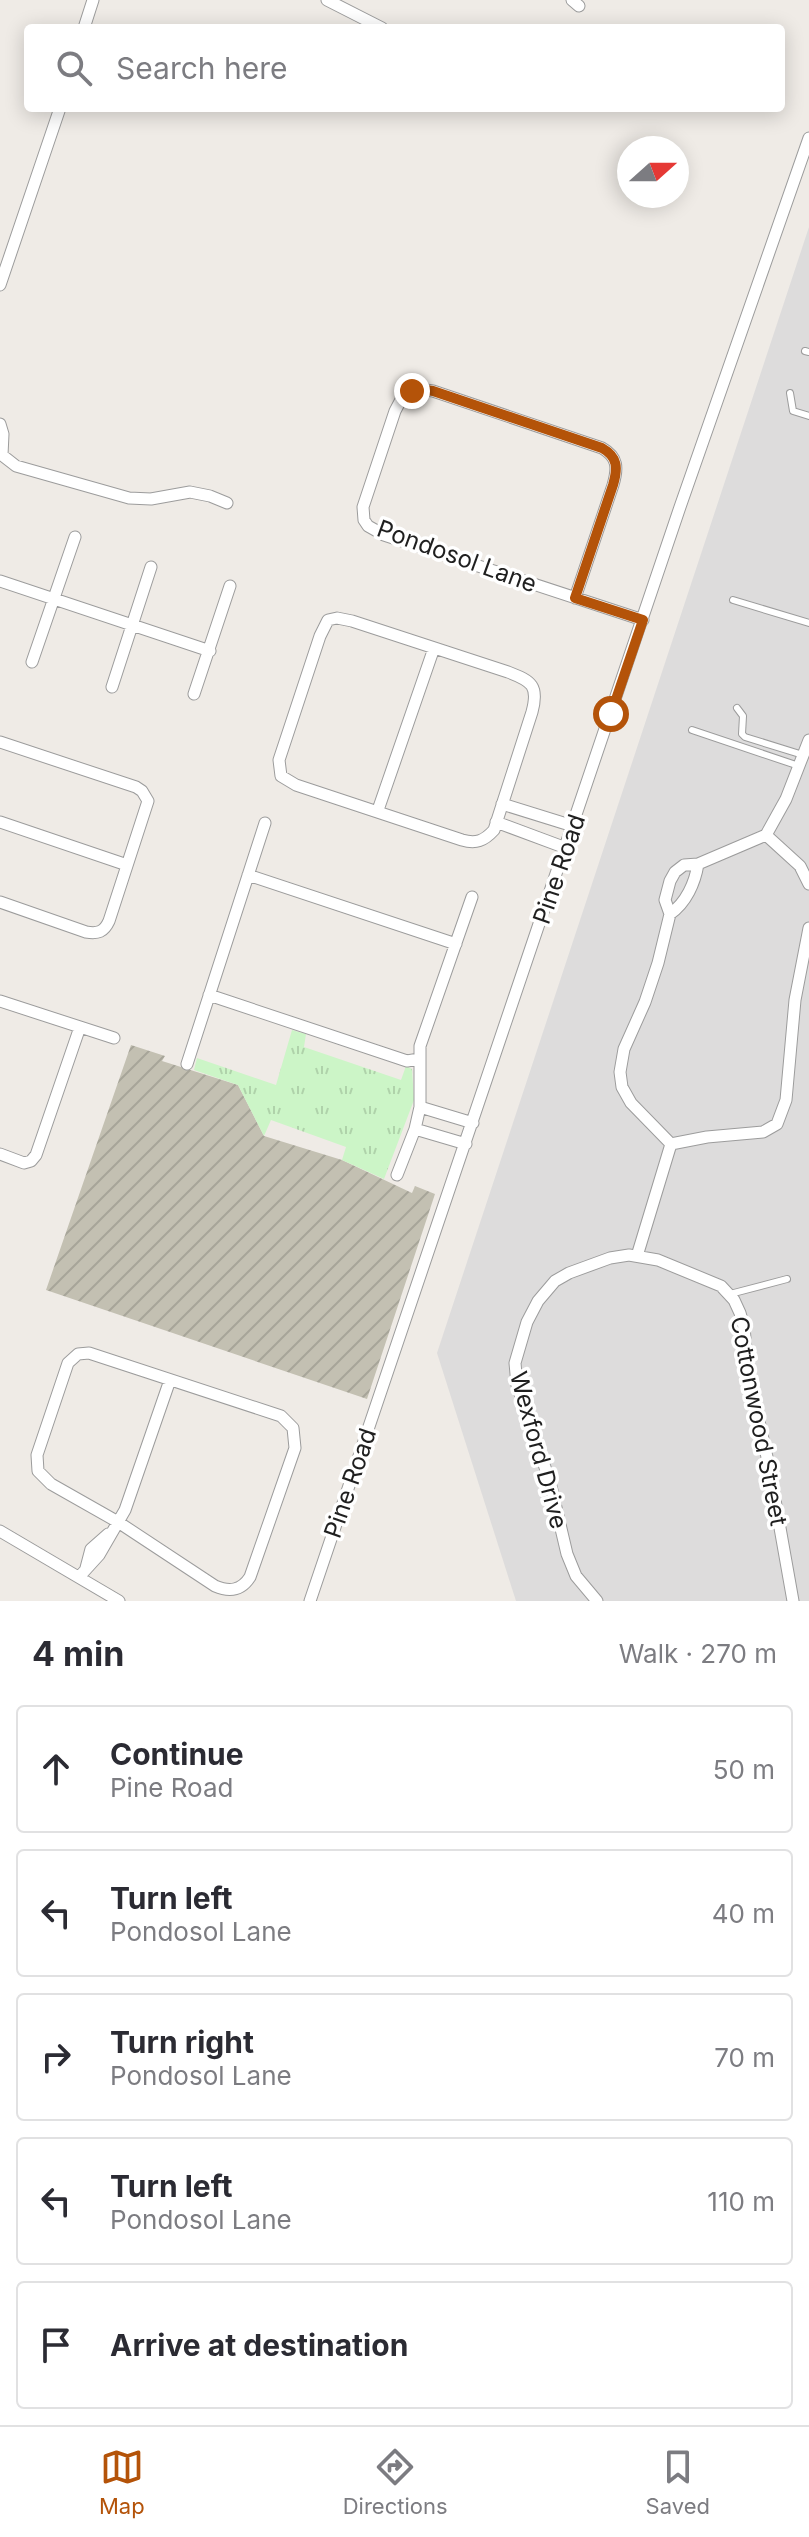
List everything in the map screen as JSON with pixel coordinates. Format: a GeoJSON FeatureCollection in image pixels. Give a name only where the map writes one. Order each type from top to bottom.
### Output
{"type":"FeatureCollection","features":[{"type":"Feature","properties":{"kind":"street"},"geometry":{"type":"LineString","coordinates":[[85,24],[93,0]]}},
{"type":"Feature","properties":{"kind":"street"},"geometry":{"type":"LineString","coordinates":[[327,0],[374,24]]}},
{"type":"Feature","properties":{"kind":"street"},"geometry":{"type":"LineString","coordinates":[[0,285],[59,112]]}},
{"type":"Feature","properties":{"kind":"street","name":"Pine Road"},"geometry":{"type":"LineString","coordinates":[[310,1601],[680,507],[809,138]]}},
{"type":"Feature","properties":{"kind":"street","name":"Pondosol Lane"},"geometry":{"type":"LineString","coordinates":[[575,598],[616,473],[616,462],[610,453],[433,391],[419,389],[404,394],[395,411],[363,507],[368,526],[376,532],[423,549],[643,620]]}},
{"type":"Feature","properties":{"kind":"street"},"geometry":{"type":"LineString","coordinates":[[0,424],[2,455],[16,466],[129,498],[151,499],[183,492],[210,496],[227,503]]}},
{"type":"Feature","properties":{"kind":"street"},"geometry":{"type":"LineString","coordinates":[[32,662],[75,537]]}},
{"type":"Feature","properties":{"kind":"street"},"geometry":{"type":"LineString","coordinates":[[112,687],[151,567]]}},
{"type":"Feature","properties":{"kind":"street"},"geometry":{"type":"LineString","coordinates":[[0,581],[210,651]]}},
{"type":"Feature","properties":{"kind":"street"},"geometry":{"type":"LineString","coordinates":[[194,694],[230,586]]}},
{"type":"Feature","properties":{"kind":"street"},"geometry":{"type":"LineString","coordinates":[[328,620],[352,621],[434,648],[525,679],[534,688],[532,712],[494,830],[488,837],[469,842],[283,778],[279,760],[328,620]]}},
{"type":"Feature","properties":{"kind":"street"},"geometry":{"type":"LineString","coordinates":[[378,810],[434,648]]}},
{"type":"Feature","properties":{"kind":"street"},"geometry":{"type":"LineString","coordinates":[[671,1144],[631,1103],[622,1087],[620,1072],[624,1049],[658,963],[670,914],[665,900],[675,872],[684,865],[698,864],[766,835],[786,799],[809,740]]}},
{"type":"Feature","properties":{"kind":"street"},"geometry":{"type":"LineString","coordinates":[[0,742],[142,791],[148,801],[109,921],[99,933],[77,930],[0,902]]}},
{"type":"Feature","properties":{"kind":"street"},"geometry":{"type":"LineString","coordinates":[[502,804],[573,826]]}},
{"type":"Feature","properties":{"kind":"street"},"geometry":{"type":"LineString","coordinates":[[0,822],[127,865]]}},
{"type":"Feature","properties":{"kind":"street"},"geometry":{"type":"LineString","coordinates":[[496,822],[566,848]]}},
{"type":"Feature","properties":{"kind":"street"},"geometry":{"type":"LineString","coordinates":[[187,1064],[265,823]]}},
{"type":"Feature","properties":{"kind":"street"},"geometry":{"type":"LineString","coordinates":[[766,835],[800,866],[809,884]]}},
{"type":"Feature","properties":{"kind":"street"},"geometry":{"type":"LineString","coordinates":[[670,914],[678,909],[685,898],[698,864]]}},
{"type":"Feature","properties":{"kind":"street"},"geometry":{"type":"LineString","coordinates":[[248,875],[456,944]]}},
{"type":"Feature","properties":{"kind":"street"},"geometry":{"type":"LineString","coordinates":[[397,1175],[420,1107],[420,1046],[472,897]]}},
{"type":"Feature","properties":{"kind":"street"},"geometry":{"type":"LineString","coordinates":[[671,1144],[763,1132],[777,1124],[786,1100],[794,1011],[809,928]]}},
{"type":"Feature","properties":{"kind":"street"},"geometry":{"type":"LineString","coordinates":[[209,995],[407,1061],[419,1059]]}},
{"type":"Feature","properties":{"kind":"street"},"geometry":{"type":"LineString","coordinates":[[0,1001],[114,1038]]}},
{"type":"Feature","properties":{"kind":"street"},"geometry":{"type":"LineString","coordinates":[[0,1154],[24,1163],[36,1155],[80,1027]]}},
{"type":"Feature","properties":{"kind":"street"},"geometry":{"type":"LineString","coordinates":[[420,1107],[473,1123]]}},
{"type":"Feature","properties":{"kind":"street"},"geometry":{"type":"LineString","coordinates":[[415,1129],[466,1144]]}},
{"type":"Feature","properties":{"kind":"street"},"geometry":{"type":"LineString","coordinates":[[637,1256],[671,1144]]}},
{"type":"Feature","properties":{"kind":"street","name":"Cottonwood Street"},"geometry":{"type":"LineString","coordinates":[[637,1256],[658,1260],[710,1280],[730,1294],[740,1313],[748,1372],[769,1466],[793,1601]]}},
{"type":"Feature","properties":{"kind":"street","name":"Wexford Drive"},"geometry":{"type":"LineString","coordinates":[[597,1601],[576,1576],[567,1554],[550,1482],[517,1385],[515,1363],[531,1314],[557,1279],[610,1258],[637,1256]]}},
{"type":"Feature","properties":{"kind":"street"},"geometry":{"type":"LineString","coordinates":[[89,1353],[170,1380],[281,1416],[293,1428],[295,1448],[250,1577],[242,1587],[231,1590],[215,1586],[115,1527],[51,1484],[38,1471],[37,1455],[65,1372],[78,1354],[89,1353]]}},
{"type":"Feature","properties":{"kind":"street"},"geometry":{"type":"LineString","coordinates":[[82,1573],[99,1555],[128,1502],[170,1380]]}},
{"type":"Feature","properties":{"kind":"street"},"geometry":{"type":"LineString","coordinates":[[0,1531],[82,1573],[119,1601]]}},
{"type":"Feature","properties":{"kind":"lane"},"geometry":{"type":"LineString","coordinates":[[790,393],[793,411],[809,416]]}},
{"type":"Feature","properties":{"kind":"lane"},"geometry":{"type":"LineString","coordinates":[[733,600],[809,623]]}},
{"type":"Feature","properties":{"kind":"lane"},"geometry":{"type":"LineString","coordinates":[[737,708],[743,716],[742,734],[745,737],[801,760]]}},
{"type":"Feature","properties":{"kind":"lane"},"geometry":{"type":"LineString","coordinates":[[692,730],[801,760]]}},
{"type":"Feature","properties":{"kind":"lane"},"geometry":{"type":"LineString","coordinates":[[730,1294],[787,1279]]}},
{"type":"Feature","properties":{"kind":"shaded area"},"geometry":{"type":"Polygon","coordinates":[[[809,227],[809,1601],[516,1601],[437,1353],[809,227]]]}},
{"type":"Feature","properties":{"kind":"shaded area"},"geometry":{"type":"Polygon","coordinates":[[[131,1045],[165,1056],[162,1061],[238,1085],[264,1136],[342,1160],[412,1193],[415,1186],[435,1194],[367,1399],[46,1290],[131,1045]]]}},
{"type":"Feature","properties":{"kind":"green space"},"geometry":{"type":"Polygon","coordinates":[[[292,1030],[306,1034],[304,1047],[401,1080],[406,1066],[412,1069],[414,1100],[384,1179],[342,1160],[346,1147],[271,1120],[264,1136],[238,1085],[194,1070],[197,1058],[276,1085],[292,1030]]]}},
{"type":"Feature","properties":{"kind":"route"},"geometry":{"type":"LineString","coordinates":[[412,391],[433,391],[602,448],[614,457],[617,465],[613,485],[575,598],[643,620],[611,714]]}}]}
